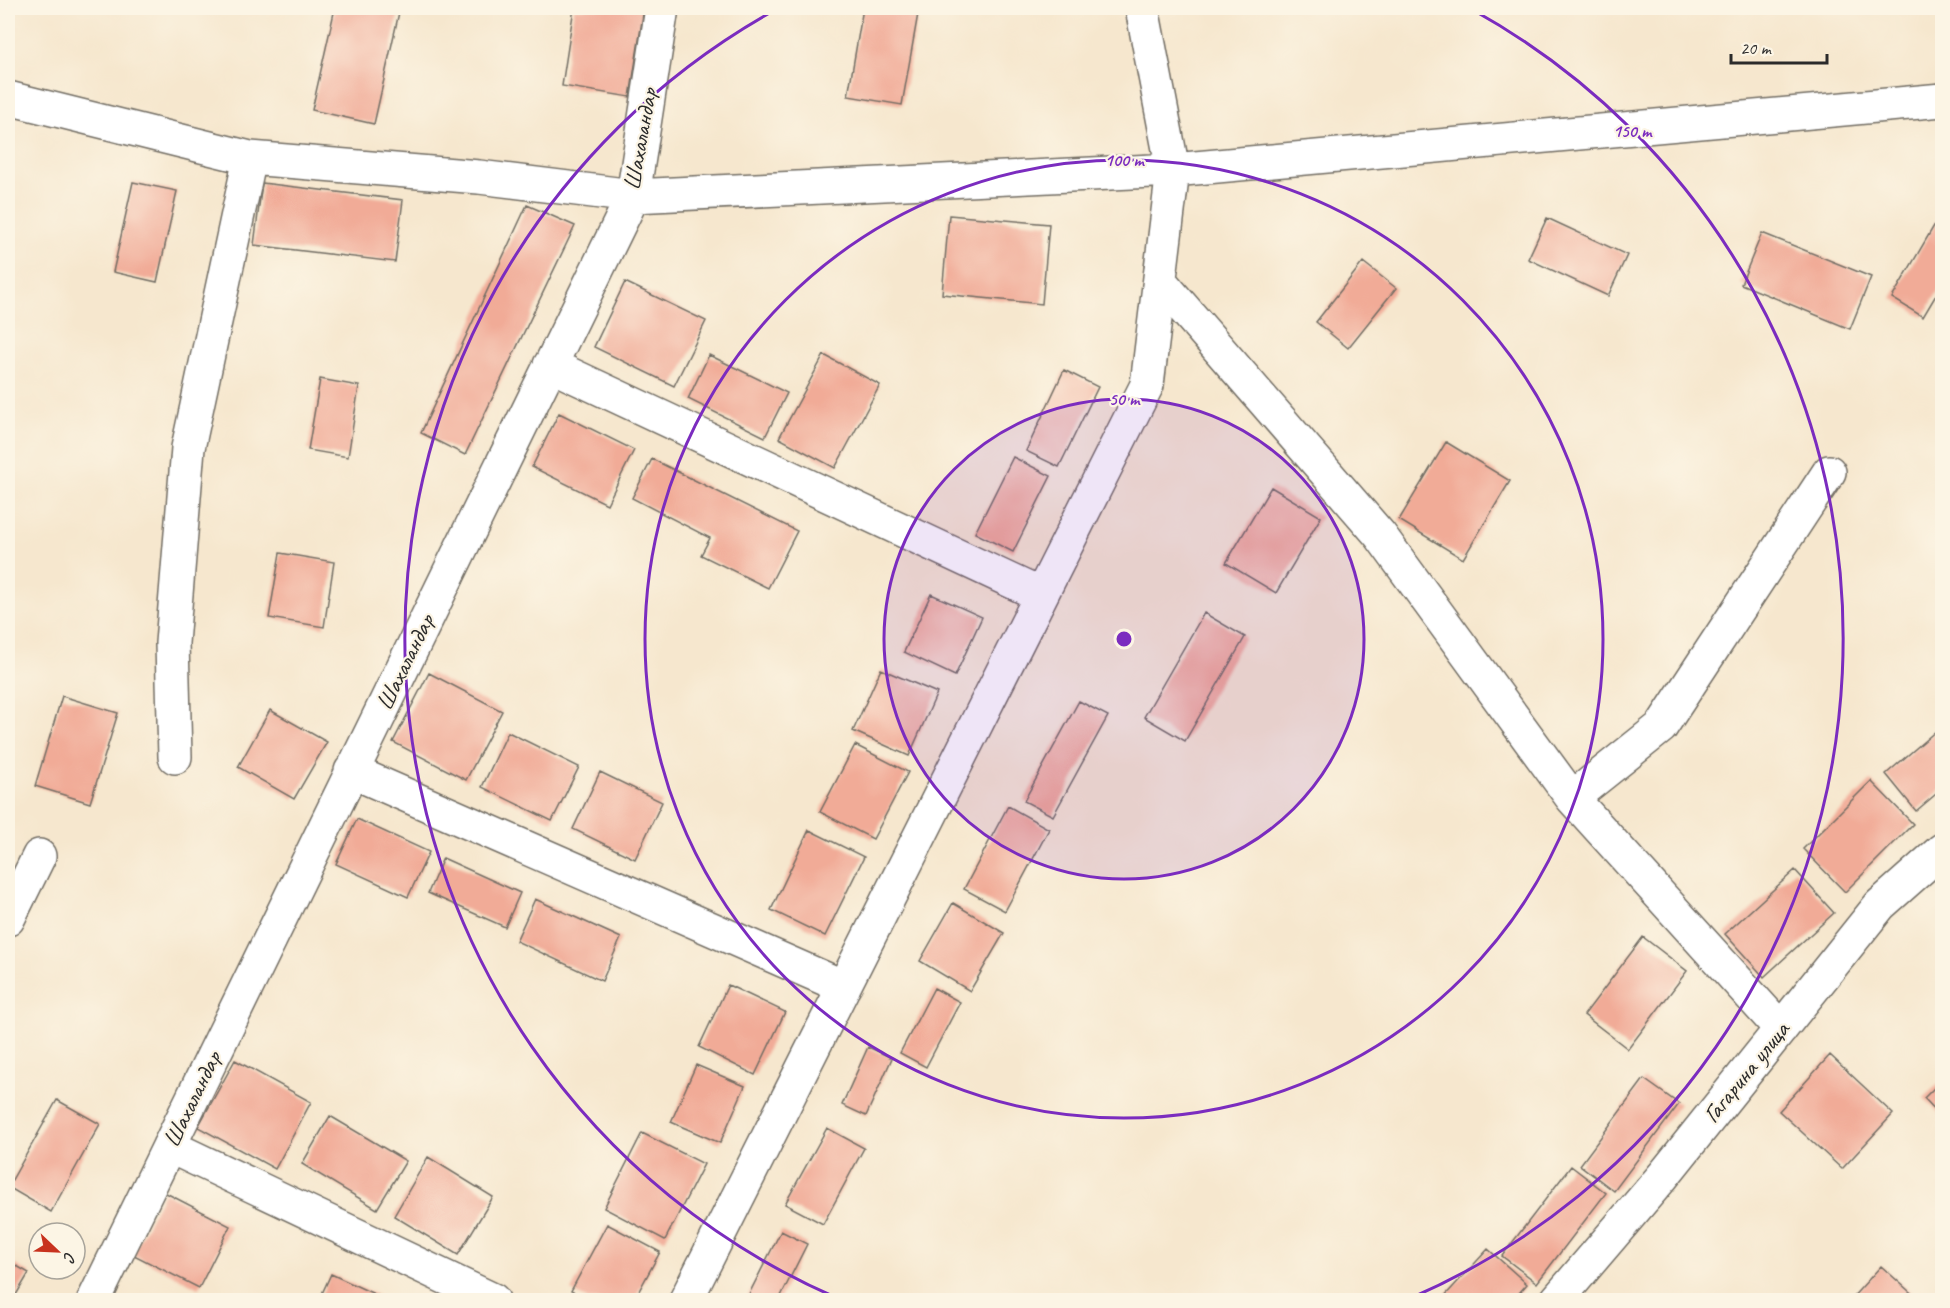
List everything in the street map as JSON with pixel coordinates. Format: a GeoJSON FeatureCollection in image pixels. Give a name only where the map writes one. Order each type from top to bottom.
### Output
{"type":"FeatureCollection","features":[{"type":"Feature","properties":{"kind":"street","name":"Шахаландар"},"geometry":{"type":"LineString","coordinates":[[94,1300],[633,196],[662,8]]}},
{"type":"Feature","properties":{"kind":"street"},"geometry":{"type":"LineString","coordinates":[[687,1300],[1147,385],[1173,170],[1142,8]]}},
{"type":"Feature","properties":{"kind":"street"},"geometry":{"type":"LineString","coordinates":[[8,98],[250,158],[479,177],[633,196],[1173,170],[1942,99]]}},
{"type":"Feature","properties":{"kind":"street"},"geometry":{"type":"LineString","coordinates":[[175,757],[172,643],[188,448],[250,158]]}},
{"type":"Feature","properties":{"kind":"street"},"geometry":{"type":"LineString","coordinates":[[1160,281],[1380,535],[1572,798],[1780,1029]]}},
{"type":"Feature","properties":{"kind":"street"},"geometry":{"type":"LineString","coordinates":[[550,365],[1041,595]]}},
{"type":"Feature","properties":{"kind":"street"},"geometry":{"type":"LineString","coordinates":[[1572,798],[1661,727],[1829,472]]}},
{"type":"Feature","properties":{"kind":"street"},"geometry":{"type":"LineString","coordinates":[[351,771],[844,987]]}},
{"type":"Feature","properties":{"kind":"street","name":"Гагарина улица"},"geometry":{"type":"LineString","coordinates":[[1557,1300],[1664,1176],[1880,905],[1942,850]]}},
{"type":"Feature","properties":{"kind":"street"},"geometry":{"type":"LineString","coordinates":[[8,920],[39,856]]}},
{"type":"Feature","properties":{"kind":"street"},"geometry":{"type":"LineString","coordinates":[[169,1146],[493,1300]]}},
{"type":"Feature","properties":{"kind":"building"},"geometry":{"type":"Polygon","coordinates":[[[335,8],[400,8],[374,124],[312,110],[335,8]]]}},
{"type":"Feature","properties":{"kind":"building"},"geometry":{"type":"Polygon","coordinates":[[[574,8],[644,8],[630,97],[562,86],[574,8]]]}},
{"type":"Feature","properties":{"kind":"building"},"geometry":{"type":"Polygon","coordinates":[[[863,8],[919,8],[902,105],[848,96],[863,8]]]}},
{"type":"Feature","properties":{"kind":"building"},"geometry":{"type":"Polygon","coordinates":[[[133,182],[177,191],[157,282],[113,272],[133,182]]]}},
{"type":"Feature","properties":{"kind":"building"},"geometry":{"type":"Polygon","coordinates":[[[262,183],[403,200],[395,262],[254,245],[262,183]]]}},
{"type":"Feature","properties":{"kind":"building"},"geometry":{"type":"Polygon","coordinates":[[[527,205],[575,226],[465,455],[421,433],[527,205]]]}},
{"type":"Feature","properties":{"kind":"building"},"geometry":{"type":"Polygon","coordinates":[[[1942,212],[1942,285],[1923,317],[1892,298],[1942,212]]]}},
{"type":"Feature","properties":{"kind":"building"},"geometry":{"type":"Polygon","coordinates":[[[949,215],[1049,224],[1042,304],[942,294],[949,215]]]}},
{"type":"Feature","properties":{"kind":"building"},"geometry":{"type":"Polygon","coordinates":[[[1547,218],[1627,255],[1608,296],[1528,259],[1547,218]]]}},
{"type":"Feature","properties":{"kind":"building"},"geometry":{"type":"Polygon","coordinates":[[[1762,233],[1871,277],[1850,329],[1741,284],[1762,233]]]}},
{"type":"Feature","properties":{"kind":"building"},"geometry":{"type":"Polygon","coordinates":[[[1363,262],[1396,288],[1348,348],[1316,322],[1363,262]]]}},
{"type":"Feature","properties":{"kind":"building"},"geometry":{"type":"Polygon","coordinates":[[[625,282],[706,321],[674,386],[594,347],[625,282]]]}},
{"type":"Feature","properties":{"kind":"building"},"geometry":{"type":"Polygon","coordinates":[[[709,355],[787,393],[765,437],[688,399],[709,355]]]}},
{"type":"Feature","properties":{"kind":"building"},"geometry":{"type":"Polygon","coordinates":[[[824,355],[880,385],[835,468],[779,438],[824,355]]]}},
{"type":"Feature","properties":{"kind":"building"},"geometry":{"type":"Polygon","coordinates":[[[1064,370],[1098,387],[1059,467],[1026,451],[1064,370]]]}},
{"type":"Feature","properties":{"kind":"building"},"geometry":{"type":"Polygon","coordinates":[[[320,379],[359,386],[348,457],[308,450],[320,379]]]}},
{"type":"Feature","properties":{"kind":"building"},"geometry":{"type":"Polygon","coordinates":[[[559,413],[634,450],[607,504],[532,467],[559,413]]]}},
{"type":"Feature","properties":{"kind":"building"},"geometry":{"type":"Polygon","coordinates":[[[1446,442],[1510,481],[1463,559],[1399,520],[1446,442]]]}},
{"type":"Feature","properties":{"kind":"building"},"geometry":{"type":"Polygon","coordinates":[[[1013,457],[1051,476],[1013,552],[975,533],[1013,457]]]}},
{"type":"Feature","properties":{"kind":"building"},"geometry":{"type":"Polygon","coordinates":[[[652,459],[797,531],[768,588],[701,555],[710,538],[632,498],[652,459]]]}},
{"type":"Feature","properties":{"kind":"building"},"geometry":{"type":"Polygon","coordinates":[[[1271,487],[1321,517],[1276,593],[1226,563],[1271,487]]]}},
{"type":"Feature","properties":{"kind":"building"},"geometry":{"type":"Polygon","coordinates":[[[280,553],[334,562],[324,627],[269,618],[280,553]]]}},
{"type":"Feature","properties":{"kind":"building"},"geometry":{"type":"Polygon","coordinates":[[[931,594],[982,617],[955,676],[904,652],[931,594]]]}},
{"type":"Feature","properties":{"kind":"building"},"geometry":{"type":"Polygon","coordinates":[[[1204,613],[1245,637],[1185,741],[1144,717],[1204,613]]]}},
{"type":"Feature","properties":{"kind":"building"},"geometry":{"type":"Polygon","coordinates":[[[881,669],[937,693],[909,756],[853,731],[881,669]]]}},
{"type":"Feature","properties":{"kind":"building"},"geometry":{"type":"Polygon","coordinates":[[[429,673],[502,711],[466,780],[393,742],[429,673]]]}},
{"type":"Feature","properties":{"kind":"building"},"geometry":{"type":"Polygon","coordinates":[[[62,696],[118,713],[90,803],[35,786],[62,696]]]}},
{"type":"Feature","properties":{"kind":"building"},"geometry":{"type":"Polygon","coordinates":[[[1079,701],[1108,716],[1053,816],[1024,801],[1079,701]]]}},
{"type":"Feature","properties":{"kind":"building"},"geometry":{"type":"Polygon","coordinates":[[[270,710],[327,742],[294,799],[238,767],[270,710]]]}},
{"type":"Feature","properties":{"kind":"building"},"geometry":{"type":"Polygon","coordinates":[[[1937,730],[1942,736],[1942,789],[1916,811],[1886,774],[1937,730]]]}},
{"type":"Feature","properties":{"kind":"building"},"geometry":{"type":"Polygon","coordinates":[[[508,732],[579,767],[552,821],[482,787],[508,732]]]}},
{"type":"Feature","properties":{"kind":"building"},"geometry":{"type":"Polygon","coordinates":[[[855,745],[908,772],[873,839],[820,812],[855,745]]]}},
{"type":"Feature","properties":{"kind":"building"},"geometry":{"type":"Polygon","coordinates":[[[600,772],[662,802],[635,859],[573,829],[600,772]]]}},
{"type":"Feature","properties":{"kind":"building"},"geometry":{"type":"Polygon","coordinates":[[[1871,781],[1913,824],[1845,892],[1803,849],[1871,781]]]}},
{"type":"Feature","properties":{"kind":"building"},"geometry":{"type":"Polygon","coordinates":[[[1008,806],[1049,829],[1005,911],[964,889],[1008,806]]]}},
{"type":"Feature","properties":{"kind":"building"},"geometry":{"type":"Polygon","coordinates":[[[357,819],[429,852],[408,897],[336,864],[357,819]]]}},
{"type":"Feature","properties":{"kind":"building"},"geometry":{"type":"Polygon","coordinates":[[[809,830],[864,857],[825,936],[771,910],[809,830]]]}},
{"type":"Feature","properties":{"kind":"building"},"geometry":{"type":"Polygon","coordinates":[[[443,858],[520,893],[505,927],[428,893],[443,858]]]}},
{"type":"Feature","properties":{"kind":"building"},"geometry":{"type":"Polygon","coordinates":[[[1795,870],[1834,913],[1764,977],[1725,934],[1795,870]]]}},
{"type":"Feature","properties":{"kind":"building"},"geometry":{"type":"Polygon","coordinates":[[[535,899],[621,938],[602,981],[516,941],[535,899]]]}},
{"type":"Feature","properties":{"kind":"building"},"geometry":{"type":"Polygon","coordinates":[[[953,903],[1004,933],[970,991],[920,961],[953,903]]]}},
{"type":"Feature","properties":{"kind":"building"},"geometry":{"type":"Polygon","coordinates":[[[1643,937],[1687,971],[1628,1049],[1584,1015],[1643,937]]]}},
{"type":"Feature","properties":{"kind":"building"},"geometry":{"type":"Polygon","coordinates":[[[728,985],[785,1012],[755,1075],[699,1047],[728,985]]]}},
{"type":"Feature","properties":{"kind":"building"},"geometry":{"type":"Polygon","coordinates":[[[934,988],[960,1002],[926,1067],[900,1053],[934,988]]]}},
{"type":"Feature","properties":{"kind":"building"},"geometry":{"type":"Polygon","coordinates":[[[868,1047],[892,1058],[866,1116],[842,1105],[868,1047]]]}},
{"type":"Feature","properties":{"kind":"building"},"geometry":{"type":"Polygon","coordinates":[[[1830,1055],[1893,1114],[1842,1169],[1779,1111],[1830,1055]]]}},
{"type":"Feature","properties":{"kind":"building"},"geometry":{"type":"Polygon","coordinates":[[[235,1060],[311,1102],[275,1169],[198,1127],[235,1060]]]}},
{"type":"Feature","properties":{"kind":"building"},"geometry":{"type":"Polygon","coordinates":[[[696,1065],[745,1086],[720,1143],[671,1122],[696,1065]]]}},
{"type":"Feature","properties":{"kind":"building"},"geometry":{"type":"Polygon","coordinates":[[[1644,1079],[1679,1104],[1614,1191],[1580,1165],[1644,1079]]]}},
{"type":"Feature","properties":{"kind":"building"},"geometry":{"type":"Polygon","coordinates":[[[1942,1080],[1942,1117],[1924,1098],[1942,1080]]]}},
{"type":"Feature","properties":{"kind":"building"},"geometry":{"type":"Polygon","coordinates":[[[57,1100],[100,1124],[51,1212],[8,1187],[57,1100]]]}},
{"type":"Feature","properties":{"kind":"building"},"geometry":{"type":"Polygon","coordinates":[[[330,1116],[406,1161],[377,1209],[302,1164],[330,1116]]]}},
{"type":"Feature","properties":{"kind":"building"},"geometry":{"type":"Polygon","coordinates":[[[827,1128],[864,1148],[823,1224],[785,1204],[827,1128]]]}},
{"type":"Feature","properties":{"kind":"building"},"geometry":{"type":"Polygon","coordinates":[[[642,1133],[704,1164],[665,1240],[604,1208],[642,1133]]]}},
{"type":"Feature","properties":{"kind":"building"},"geometry":{"type":"Polygon","coordinates":[[[428,1157],[493,1197],[458,1255],[394,1216],[428,1157]]]}},
{"type":"Feature","properties":{"kind":"building"},"geometry":{"type":"Polygon","coordinates":[[[1571,1166],[1606,1193],[1537,1283],[1502,1256],[1571,1166]]]}},
{"type":"Feature","properties":{"kind":"building"},"geometry":{"type":"Polygon","coordinates":[[[164,1192],[230,1226],[199,1288],[132,1254],[164,1192]]]}},
{"type":"Feature","properties":{"kind":"building"},"geometry":{"type":"Polygon","coordinates":[[[607,1224],[660,1252],[634,1300],[588,1300],[571,1291],[607,1224]]]}},
{"type":"Feature","properties":{"kind":"building"},"geometry":{"type":"Polygon","coordinates":[[[781,1231],[807,1244],[779,1300],[746,1300],[781,1231]]]}},
{"type":"Feature","properties":{"kind":"building"},"geometry":{"type":"Polygon","coordinates":[[[1488,1249],[1527,1284],[1513,1300],[1441,1300],[1488,1249]]]}},
{"type":"Feature","properties":{"kind":"building"},"geometry":{"type":"Polygon","coordinates":[[[8,1261],[27,1272],[27,1276],[13,1300],[8,1300],[8,1261]]]}},
{"type":"Feature","properties":{"kind":"building"},"geometry":{"type":"Polygon","coordinates":[[[1881,1266],[1919,1300],[1850,1300],[1881,1266]]]}},
{"type":"Feature","properties":{"kind":"building"},"geometry":{"type":"Polygon","coordinates":[[[331,1274],[387,1300],[319,1300],[331,1274]]]}}]}
